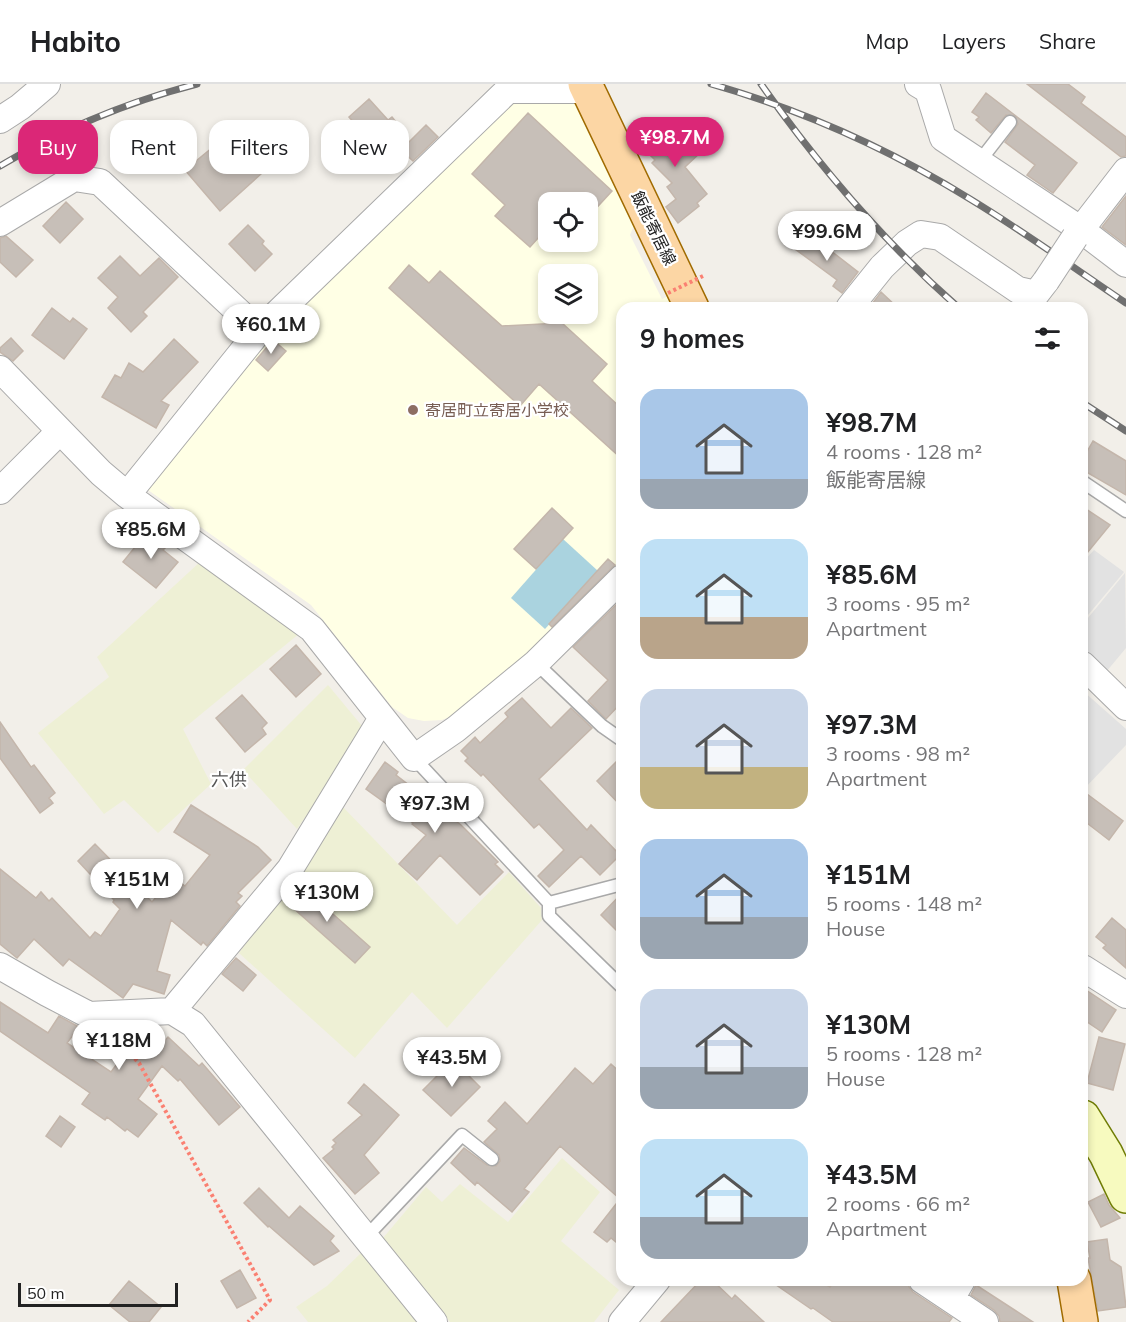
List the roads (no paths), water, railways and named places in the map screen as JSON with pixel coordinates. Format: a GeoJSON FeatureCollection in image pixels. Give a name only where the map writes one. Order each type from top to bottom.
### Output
{"type":"FeatureCollection","features":[{"type":"Feature","properties":{"kind":"main road","name":"飯能寄居線"},"geometry":{"type":"LineString","coordinates":[[586,87],[680,300]]}},
{"type":"Feature","properties":{"kind":"main road"},"geometry":{"type":"LineString","coordinates":[[1075,1286],[1081,1322]]}},
{"type":"Feature","properties":{"kind":"street"},"geometry":{"type":"LineString","coordinates":[[0,120],[20,108],[47,84]]}},
{"type":"Feature","properties":{"kind":"street"},"geometry":{"type":"LineString","coordinates":[[918,84],[928,90],[943,138],[1077,233],[1126,264]]}},
{"type":"Feature","properties":{"kind":"street"},"geometry":{"type":"LineString","coordinates":[[127,495],[259,331],[508,90],[586,87]]}},
{"type":"Feature","properties":{"kind":"street"},"geometry":{"type":"LineString","coordinates":[[854,302],[882,267],[907,243],[921,234],[940,237],[1018,290],[1036,294],[1077,233],[1126,171]]}},
{"type":"Feature","properties":{"kind":"street"},"geometry":{"type":"LineString","coordinates":[[0,223],[74,178],[100,182],[259,331]]}},
{"type":"Feature","properties":{"kind":"street"},"geometry":{"type":"LineString","coordinates":[[0,369],[101,474],[312,629],[414,758],[456,729],[536,663],[616,585]]}},
{"type":"Feature","properties":{"kind":"street"},"geometry":{"type":"LineString","coordinates":[[0,491],[59,432]]}},
{"type":"Feature","properties":{"kind":"street"},"geometry":{"type":"LineString","coordinates":[[1088,670],[1126,707]]}},
{"type":"Feature","properties":{"kind":"street"},"geometry":{"type":"LineString","coordinates":[[172,1011],[290,869],[382,718]]}},
{"type":"Feature","properties":{"kind":"street"},"geometry":{"type":"LineString","coordinates":[[0,966],[89,1015],[172,1011],[193,1024],[434,1322]]}},
{"type":"Feature","properties":{"kind":"street"},"geometry":{"type":"LineString","coordinates":[[1088,971],[1126,995]]}},
{"type":"Feature","properties":{"kind":"street"},"geometry":{"type":"LineString","coordinates":[[1088,1125],[1106,1154],[1126,1196]]}},
{"type":"Feature","properties":{"kind":"street"},"geometry":{"type":"LineString","coordinates":[[622,1322],[652,1286]]}},
{"type":"Feature","properties":{"kind":"street"},"geometry":{"type":"LineString","coordinates":[[957,1289],[985,1322]]}},
{"type":"Feature","properties":{"kind":"lane"},"geometry":{"type":"LineString","coordinates":[[979,162],[1010,122]]}},
{"type":"Feature","properties":{"kind":"lane"},"geometry":{"type":"LineString","coordinates":[[1088,485],[1126,512]]}},
{"type":"Feature","properties":{"kind":"lane"},"geometry":{"type":"LineString","coordinates":[[536,663],[602,726],[616,736]]}},
{"type":"Feature","properties":{"kind":"lane"},"geometry":{"type":"LineString","coordinates":[[414,758],[549,903],[549,916],[616,981]]}},
{"type":"Feature","properties":{"kind":"lane"},"geometry":{"type":"LineString","coordinates":[[549,903],[616,886]]}},
{"type":"Feature","properties":{"kind":"lane"},"geometry":{"type":"LineString","coordinates":[[366,1237],[462,1135],[492,1159]]}},
{"type":"Feature","properties":{"kind":"water"},"geometry":{"type":"Polygon","coordinates":[[[563,539],[598,571],[545,629],[511,598],[563,539]]]}},
{"type":"Feature","properties":{"kind":"railway"},"geometry":{"type":"LineString","coordinates":[[0,166],[47,140],[120,108],[197,84]]}},
{"type":"Feature","properties":{"kind":"railway"},"geometry":{"type":"LineString","coordinates":[[711,84],[778,106],[876,147],[990,211],[1126,303]]}},
{"type":"Feature","properties":{"kind":"railway"},"geometry":{"type":"LineString","coordinates":[[761,84],[805,144],[853,202],[904,257],[952,302]]}},
{"type":"Feature","properties":{"kind":"railway"},"geometry":{"type":"LineString","coordinates":[[1088,406],[1126,431]]}},
{"type":"Feature","properties":{"kind":"place","name":"寄居町立寄居小学校"},"geometry":{"type":"Point","coordinates":[413,410]}},
{"type":"Feature","properties":{"kind":"district","name":"六供"},"geometry":{"type":"Point","coordinates":[229,780]}}]}
